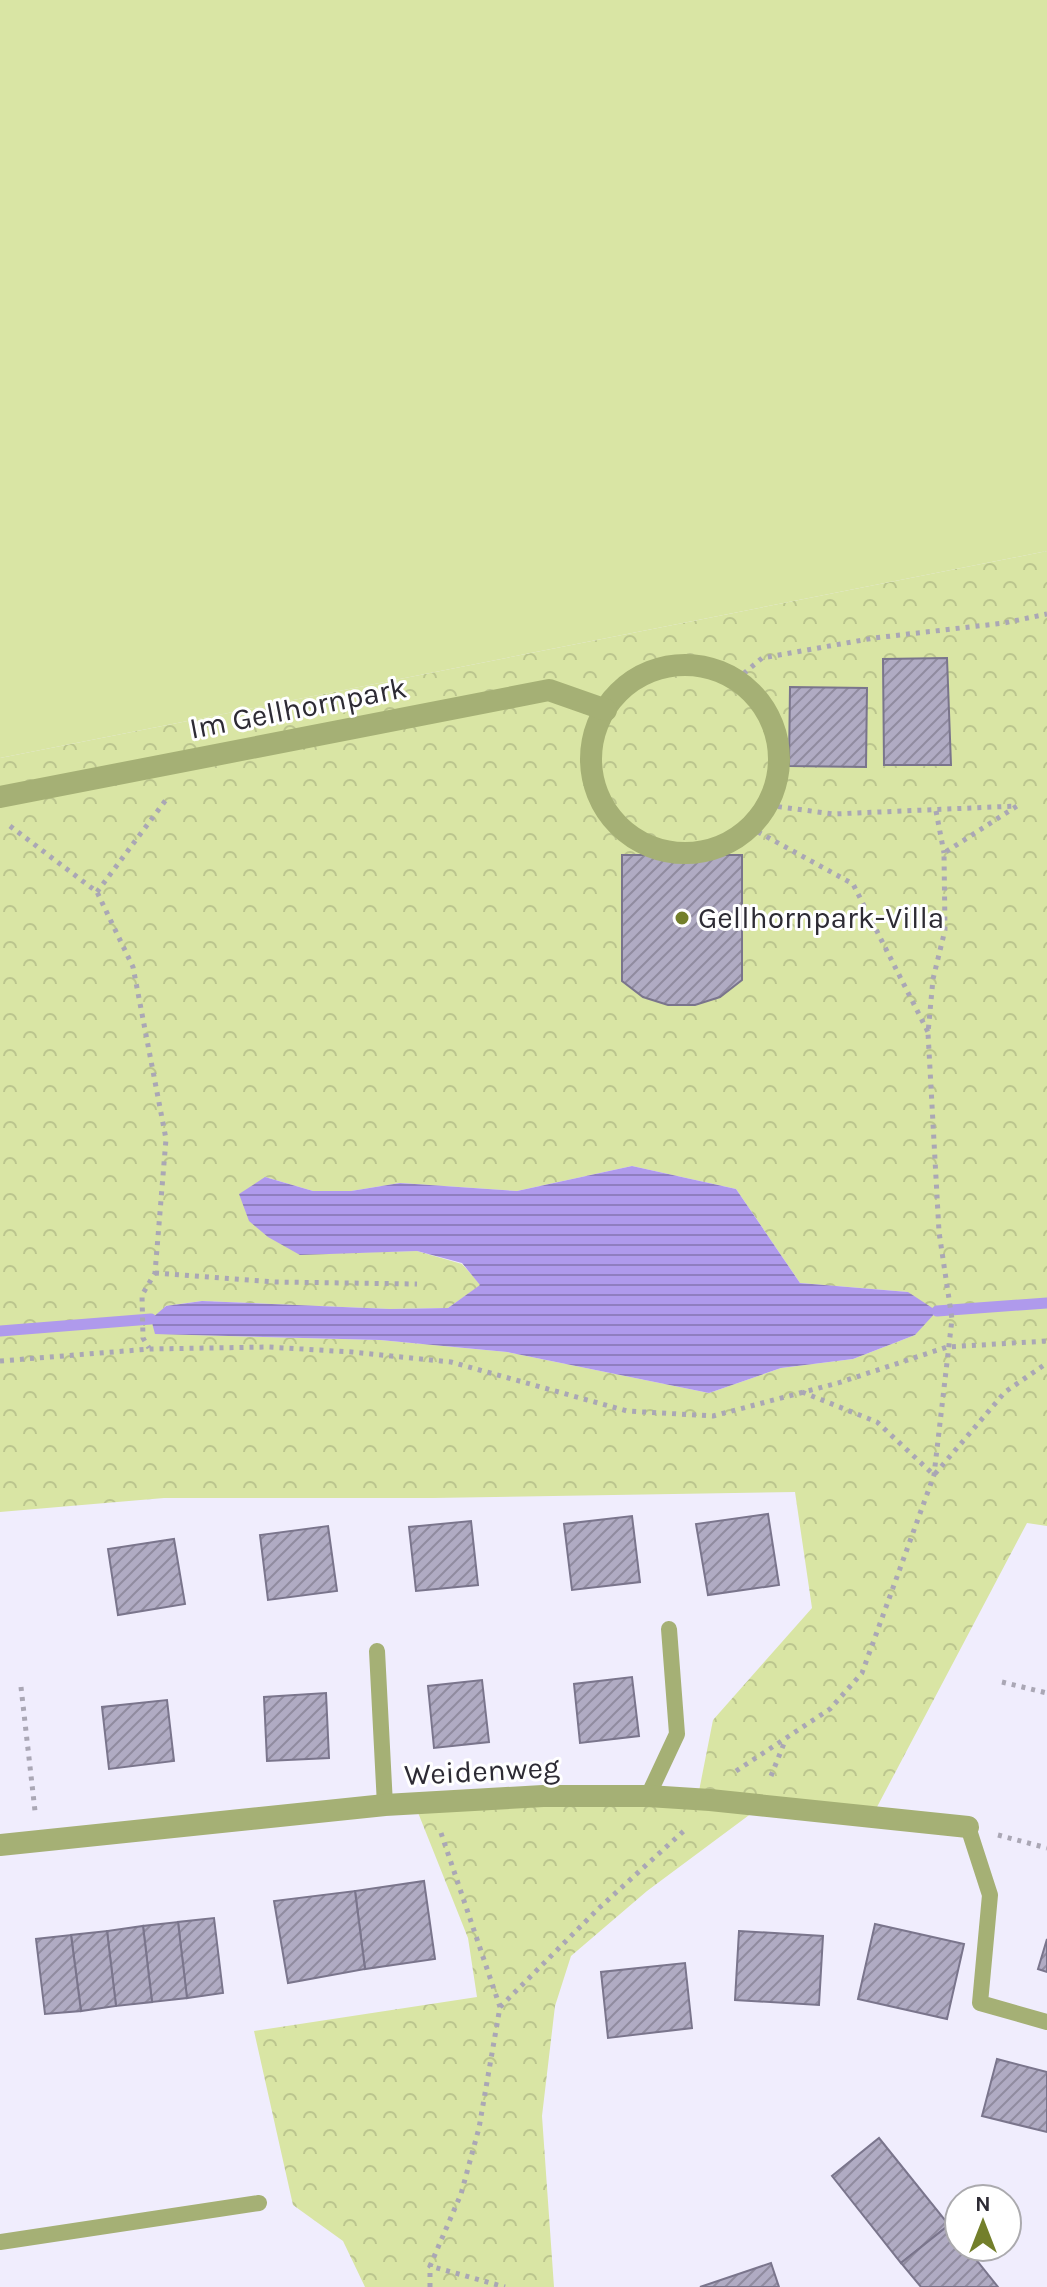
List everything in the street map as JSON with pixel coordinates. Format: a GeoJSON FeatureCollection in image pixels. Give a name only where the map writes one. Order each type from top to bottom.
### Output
{"type":"FeatureCollection","features":[{"type":"Feature","properties":{"kind":"street"},"geometry":{"type":"LineString","coordinates":[[694,665],[723,672],[748,688],[767,711],[778,739],[779,768],[772,797],[749,827],[730,843],[699,853],[666,852],[635,840],[611,818],[595,789],[590,756],[597,724],[606,710],[614,696],[637,678],[665,667],[694,665]]}},
{"type":"Feature","properties":{"kind":"street","name":"Im Gellhornpark"},"geometry":{"type":"LineString","coordinates":[[0,797],[549,690],[606,710]]}},
{"type":"Feature","properties":{"kind":"street","name":"Weidenweg"},"geometry":{"type":"LineString","coordinates":[[0,1845],[385,1805],[543,1796],[648,1796],[714,1800],[968,1827]]}},
{"type":"Feature","properties":{"kind":"lane"},"geometry":{"type":"LineString","coordinates":[[648,1796],[677,1734],[669,1629]]}},
{"type":"Feature","properties":{"kind":"lane"},"geometry":{"type":"LineString","coordinates":[[377,1651],[385,1805]]}},
{"type":"Feature","properties":{"kind":"lane"},"geometry":{"type":"LineString","coordinates":[[968,1827],[990,1895],[980,2003],[1047,2022]]}},
{"type":"Feature","properties":{"kind":"lane"},"geometry":{"type":"LineString","coordinates":[[0,2242],[259,2203]]}},
{"type":"Feature","properties":{"kind":"path"},"geometry":{"type":"LineString","coordinates":[[736,680],[762,658],[874,638],[1004,623],[1047,614]]}},
{"type":"Feature","properties":{"kind":"path"},"geometry":{"type":"LineString","coordinates":[[97,892],[196,759]]}},
{"type":"Feature","properties":{"kind":"path"},"geometry":{"type":"LineString","coordinates":[[766,805],[833,814],[1017,806],[944,853]]}},
{"type":"Feature","properties":{"kind":"path"},"geometry":{"type":"LineString","coordinates":[[500,2007],[714,1800],[728,1777],[830,1709],[862,1673],[934,1475],[952,1319],[939,1232],[928,1033],[933,979],[945,930],[944,853],[936,811]]}},
{"type":"Feature","properties":{"kind":"path"},"geometry":{"type":"LineString","coordinates":[[0,819],[97,892],[133,967],[166,1139],[155,1273],[142,1295],[143,1338],[150,1349]]}},
{"type":"Feature","properties":{"kind":"path"},"geometry":{"type":"LineString","coordinates":[[749,827],[853,884],[928,1033]]}},
{"type":"Feature","properties":{"kind":"path"},"geometry":{"type":"LineString","coordinates":[[155,1273],[275,1282],[417,1284]]}},
{"type":"Feature","properties":{"kind":"path"},"geometry":{"type":"LineString","coordinates":[[0,1361],[150,1349],[268,1347],[451,1362],[627,1411],[713,1416],[838,1383],[947,1347],[1047,1341]]}},
{"type":"Feature","properties":{"kind":"path"},"geometry":{"type":"LineString","coordinates":[[934,1475],[1005,1392],[1047,1363]]}},
{"type":"Feature","properties":{"kind":"path"},"geometry":{"type":"LineString","coordinates":[[802,1392],[877,1422],[934,1475]]}},
{"type":"Feature","properties":{"kind":"path"},"geometry":{"type":"LineString","coordinates":[[1002,1682],[1047,1693]]}},
{"type":"Feature","properties":{"kind":"path"},"geometry":{"type":"LineString","coordinates":[[21,1687],[38,1840]]}},
{"type":"Feature","properties":{"kind":"path"},"geometry":{"type":"LineString","coordinates":[[758,1804],[786,1740]]}},
{"type":"Feature","properties":{"kind":"path"},"geometry":{"type":"LineString","coordinates":[[430,2287],[430,2266],[461,2194],[479,2128],[500,2007],[431,1803]]}},
{"type":"Feature","properties":{"kind":"path"},"geometry":{"type":"LineString","coordinates":[[968,1827],[1047,1848]]}},
{"type":"Feature","properties":{"kind":"path"},"geometry":{"type":"LineString","coordinates":[[430,2266],[505,2287]]}},
{"type":"Feature","properties":{"kind":"green space"},"geometry":{"type":"Polygon","coordinates":[[[0,0],[1047,0],[1047,551],[0,758],[0,0]]]}},
{"type":"Feature","properties":{"kind":"green space"},"geometry":{"type":"Polygon","coordinates":[[[1047,551],[1047,1526],[1027,1523],[877,1807],[772,1798],[647,1891],[571,1956],[555,2006],[542,2116],[554,2287],[365,2287],[343,2241],[293,2205],[254,2031],[477,1997],[468,1938],[411,1795],[699,1791],[713,1720],[812,1608],[795,1492],[433,1498],[164,1498],[0,1512],[0,758],[1047,551]],[[632,1166],[517,1191],[400,1183],[351,1191],[313,1191],[265,1177],[300,1254],[417,1251],[462,1264],[481,1285],[448,1308],[390,1309],[202,1301],[165,1306],[155,1334],[380,1340],[507,1352],[709,1393],[781,1368],[853,1359],[915,1335],[908,1292],[800,1283],[736,1189],[632,1166]]]}},
{"type":"Feature","properties":{"kind":"shaded area"},"geometry":{"type":"Polygon","coordinates":[[[632,1166],[736,1189],[800,1283],[908,1292],[937,1311],[915,1335],[853,1359],[781,1368],[709,1393],[507,1352],[380,1340],[155,1334],[151,1319],[166,1306],[202,1301],[390,1309],[448,1308],[480,1285],[462,1263],[417,1251],[300,1255],[268,1237],[249,1221],[239,1194],[265,1177],[313,1191],[351,1191],[400,1183],[517,1191],[632,1166]]]}},
{"type":"Feature","properties":{"kind":"building"},"geometry":{"type":"Polygon","coordinates":[[[947,658],[951,765],[884,765],[883,659],[947,658]]]}},
{"type":"Feature","properties":{"kind":"building"},"geometry":{"type":"Polygon","coordinates":[[[790,687],[867,688],[866,767],[789,766],[790,687]]]}},
{"type":"Feature","properties":{"kind":"building","name":"Gellhornpark-Villa"},"geometry":{"type":"Polygon","coordinates":[[[622,855],[742,855],[742,980],[720,997],[695,1005],[668,1005],[643,997],[622,981],[622,855]]]}},
{"type":"Feature","properties":{"kind":"building"},"geometry":{"type":"Polygon","coordinates":[[[768,1514],[779,1585],[708,1595],[696,1524],[768,1514]]]}},
{"type":"Feature","properties":{"kind":"building"},"geometry":{"type":"Polygon","coordinates":[[[632,1516],[640,1582],[572,1590],[564,1524],[632,1516]]]}},
{"type":"Feature","properties":{"kind":"building"},"geometry":{"type":"Polygon","coordinates":[[[471,1521],[478,1585],[416,1591],[409,1527],[471,1521]]]}},
{"type":"Feature","properties":{"kind":"building"},"geometry":{"type":"Polygon","coordinates":[[[328,1526],[337,1591],[268,1600],[260,1535],[328,1526]]]}},
{"type":"Feature","properties":{"kind":"building"},"geometry":{"type":"Polygon","coordinates":[[[174,1539],[185,1604],[118,1615],[108,1549],[174,1539]]]}},
{"type":"Feature","properties":{"kind":"building"},"geometry":{"type":"Polygon","coordinates":[[[632,1677],[639,1736],[580,1743],[574,1684],[632,1677]]]}},
{"type":"Feature","properties":{"kind":"building"},"geometry":{"type":"Polygon","coordinates":[[[482,1680],[489,1742],[434,1748],[428,1686],[482,1680]]]}},
{"type":"Feature","properties":{"kind":"building"},"geometry":{"type":"Polygon","coordinates":[[[326,1693],[329,1758],[267,1761],[264,1697],[326,1693]]]}},
{"type":"Feature","properties":{"kind":"building"},"geometry":{"type":"Polygon","coordinates":[[[167,1700],[174,1761],[109,1769],[102,1707],[167,1700]]]}},
{"type":"Feature","properties":{"kind":"building"},"geometry":{"type":"Polygon","coordinates":[[[424,1881],[435,1959],[365,1969],[355,1891],[424,1881]]]}},
{"type":"Feature","properties":{"kind":"building"},"geometry":{"type":"Polygon","coordinates":[[[355,1891],[365,1969],[288,1983],[274,1901],[355,1891]]]}},
{"type":"Feature","properties":{"kind":"building"},"geometry":{"type":"Polygon","coordinates":[[[214,1918],[223,1993],[187,1998],[178,1922],[214,1918]]]}},
{"type":"Feature","properties":{"kind":"building"},"geometry":{"type":"Polygon","coordinates":[[[178,1922],[187,1998],[152,2002],[143,1926],[178,1922]]]}},
{"type":"Feature","properties":{"kind":"building"},"geometry":{"type":"Polygon","coordinates":[[[875,1924],[964,1944],[947,2019],[858,1999],[875,1924]]]}},
{"type":"Feature","properties":{"kind":"building"},"geometry":{"type":"Polygon","coordinates":[[[143,1926],[152,2002],[116,2006],[107,1931],[143,1926]]]}},
{"type":"Feature","properties":{"kind":"building"},"geometry":{"type":"Polygon","coordinates":[[[107,1931],[116,2006],[81,2011],[71,1935],[107,1931]]]}},
{"type":"Feature","properties":{"kind":"building"},"geometry":{"type":"Polygon","coordinates":[[[739,1931],[823,1936],[819,2005],[735,2000],[739,1931]]]}},
{"type":"Feature","properties":{"kind":"building"},"geometry":{"type":"Polygon","coordinates":[[[71,1935],[81,2011],[45,2014],[36,1939],[71,1935]]]}},
{"type":"Feature","properties":{"kind":"building"},"geometry":{"type":"Polygon","coordinates":[[[1047,1939],[1047,1972],[1038,1969],[1047,1939]]]}},
{"type":"Feature","properties":{"kind":"building"},"geometry":{"type":"Polygon","coordinates":[[[685,1963],[692,2028],[608,2038],[601,1972],[685,1963]]]}},
{"type":"Feature","properties":{"kind":"building"},"geometry":{"type":"Polygon","coordinates":[[[997,2059],[1047,2072],[1047,2132],[982,2116],[997,2059]]]}},
{"type":"Feature","properties":{"kind":"building"},"geometry":{"type":"Polygon","coordinates":[[[879,2138],[943,2218],[943,2230],[901,2263],[832,2176],[879,2138]]]}},
{"type":"Feature","properties":{"kind":"building"},"geometry":{"type":"Polygon","coordinates":[[[943,2230],[943,2263],[979,2263],[998,2287],[921,2287],[901,2263],[943,2230]]]}},
{"type":"Feature","properties":{"kind":"building"},"geometry":{"type":"Polygon","coordinates":[[[771,2263],[779,2287],[700,2287],[771,2263]]]}},
{"type":"Feature","properties":{"kind":"waterway"},"geometry":{"type":"LineString","coordinates":[[937,1311],[1047,1303]]}},
{"type":"Feature","properties":{"kind":"waterway"},"geometry":{"type":"LineString","coordinates":[[0,1331],[151,1319]]}},
{"type":"Feature","properties":{"kind":"place","name":"Gellhornpark-Villa"},"geometry":{"type":"Point","coordinates":[682,918]}}]}
